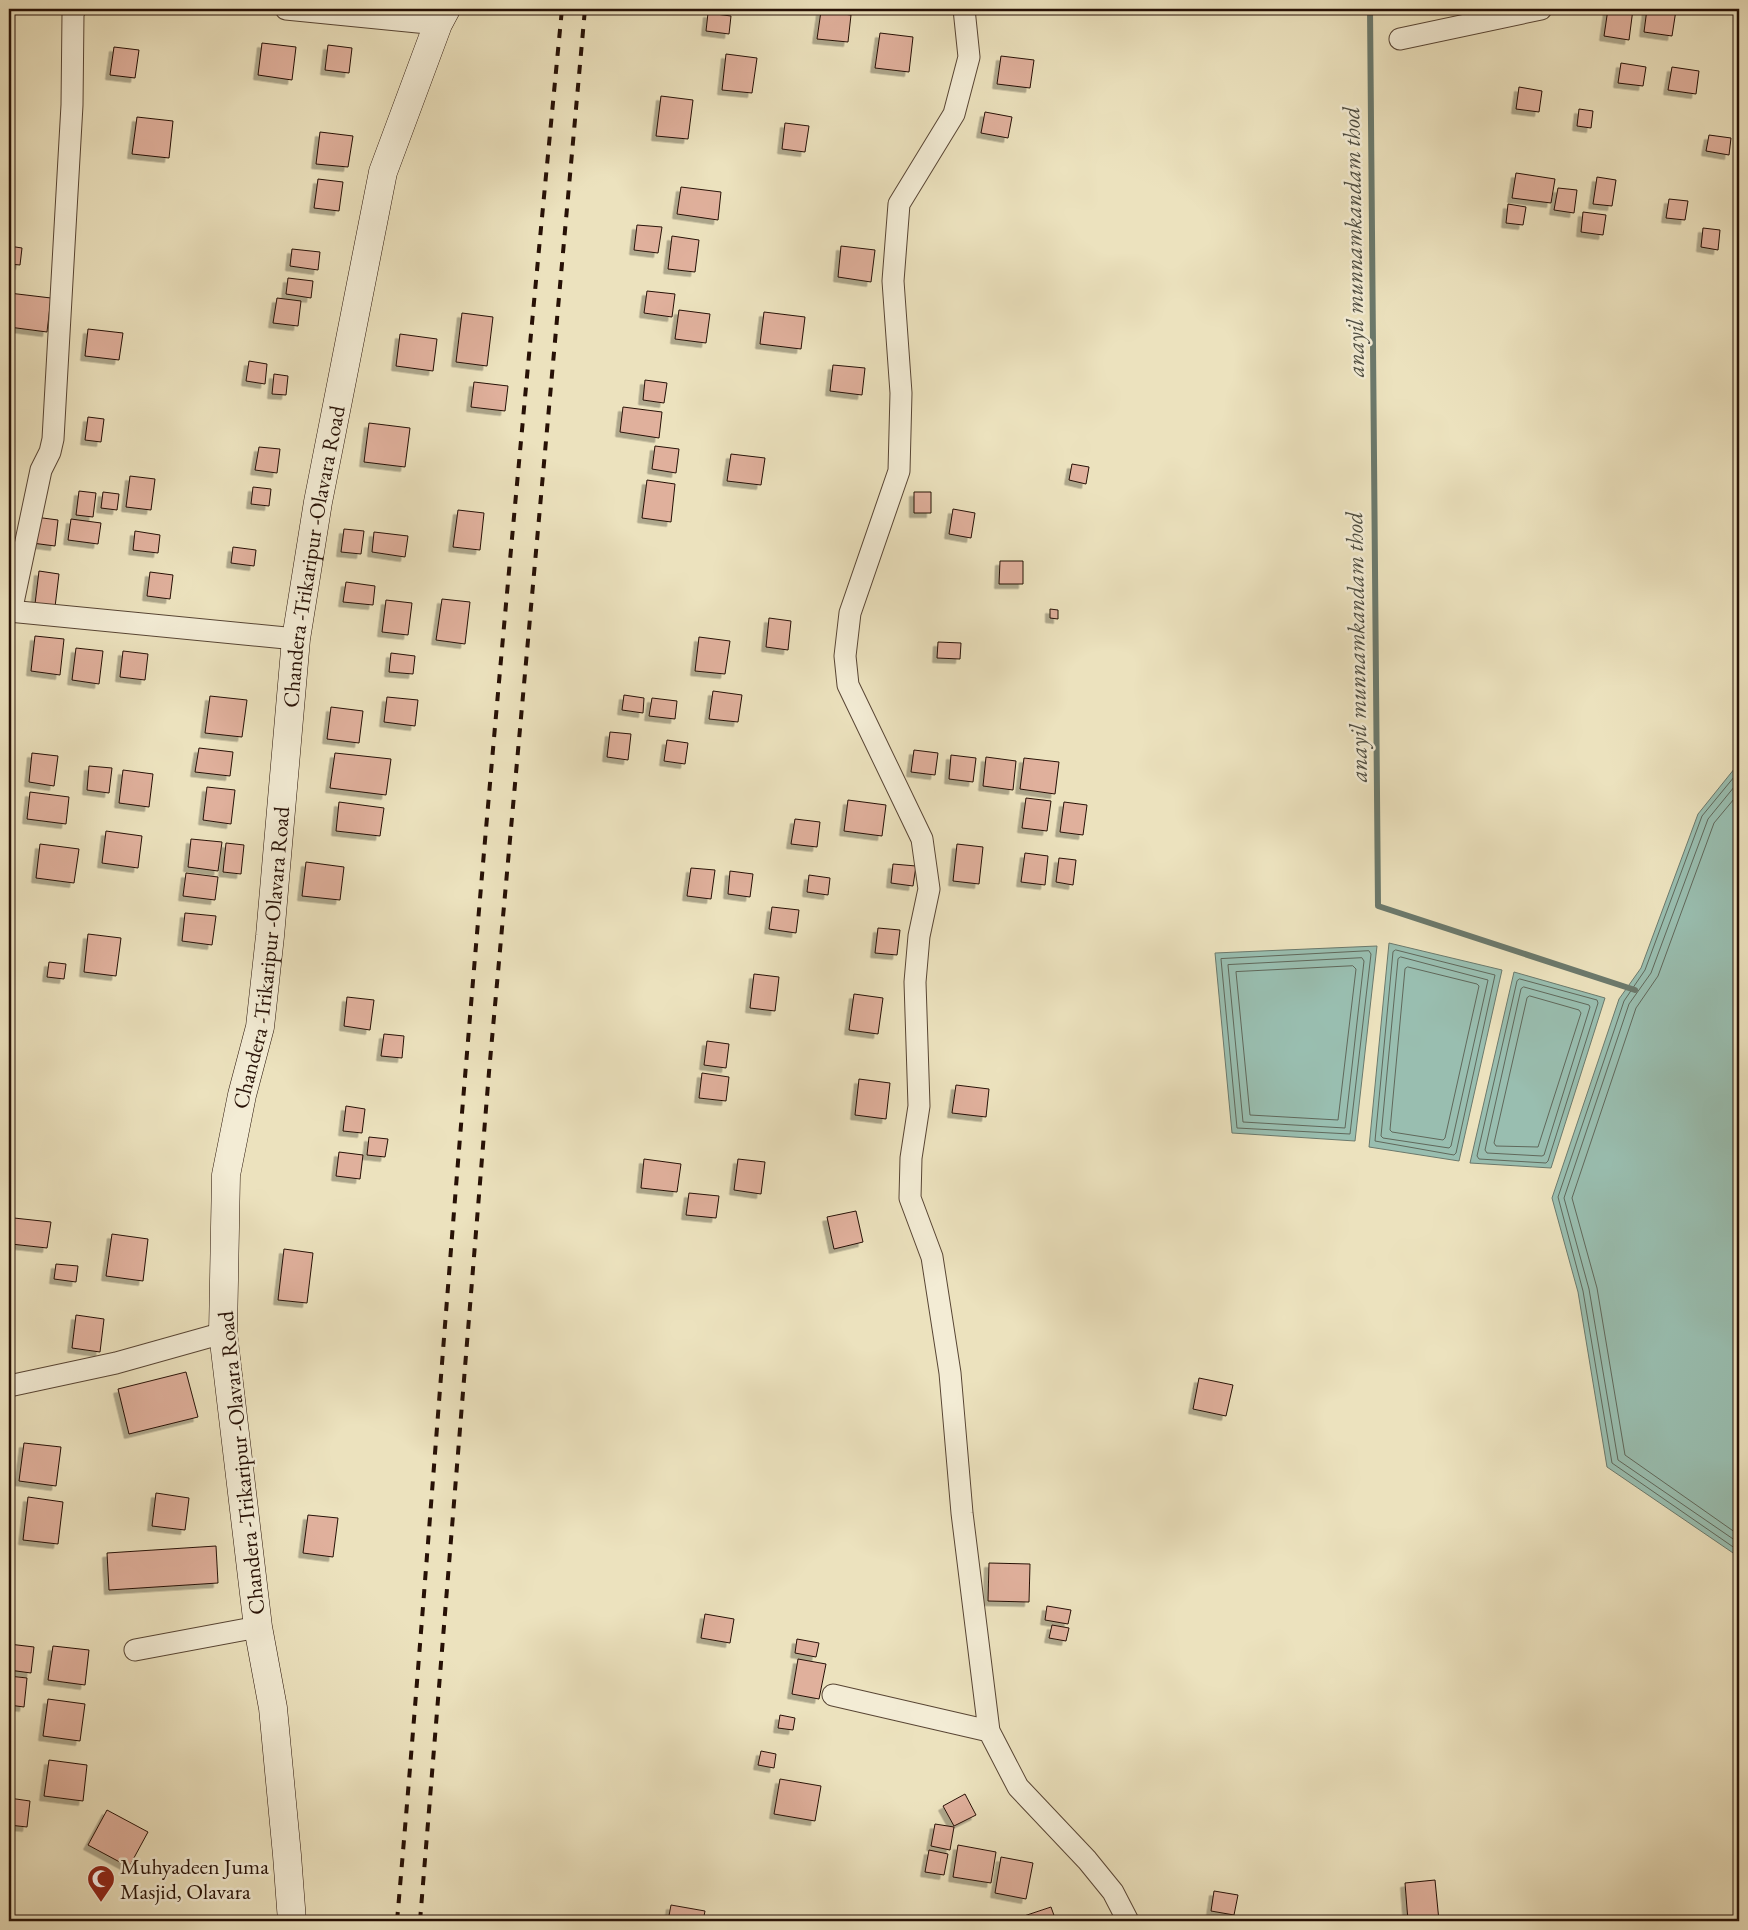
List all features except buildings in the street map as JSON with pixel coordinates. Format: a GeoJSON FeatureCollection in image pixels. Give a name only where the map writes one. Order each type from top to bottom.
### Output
{"type":"FeatureCollection","features":[{"type":"Feature","properties":{"kind":"main road","name":"Chandera -Trikaripur -Olavara Road"},"geometry":{"type":"LineString","coordinates":[[292,1921],[273,1708],[258,1627],[223,1332],[226,1175],[242,1095],[260,1027],[270,936],[296,639],[318,502],[383,172],[442,17]]}},
{"type":"Feature","properties":{"kind":"street"},"geometry":{"type":"LineString","coordinates":[[76,9],[73,14],[72,104],[53,439],[50,452],[41,470],[36,487],[10,612],[296,639]]}},
{"type":"Feature","properties":{"kind":"street"},"geometry":{"type":"LineString","coordinates":[[286,9],[442,17]]}},
{"type":"Feature","properties":{"kind":"street"},"geometry":{"type":"LineString","coordinates":[[964,9],[969,58],[954,114],[899,204],[893,281],[901,393],[899,471],[850,613],[845,656],[848,686],[922,839],[929,889],[918,936],[915,982],[919,1106],[911,1158],[910,1198],[932,1257],[950,1374],[962,1513],[989,1731],[1018,1786],[1088,1860],[1113,1892],[1128,1921]]}},
{"type":"Feature","properties":{"kind":"street"},"geometry":{"type":"LineString","coordinates":[[1400,39],[1541,9]]}},
{"type":"Feature","properties":{"kind":"street"},"geometry":{"type":"LineString","coordinates":[[9,1386],[116,1363],[223,1332]]}},
{"type":"Feature","properties":{"kind":"street"},"geometry":{"type":"LineString","coordinates":[[135,1650],[258,1627]]}},
{"type":"Feature","properties":{"kind":"street"},"geometry":{"type":"LineString","coordinates":[[833,1695],[989,1731]]}},
{"type":"Feature","properties":{"kind":"water"},"geometry":{"type":"Polygon","coordinates":[[[1739,763],[1739,1557],[1607,1467],[1578,1292],[1552,1198],[1619,999],[1641,968],[1698,814],[1739,763]]]}},
{"type":"Feature","properties":{"kind":"water"},"geometry":{"type":"Polygon","coordinates":[[[1389,943],[1502,970],[1459,1161],[1369,1147],[1389,943]]]}},
{"type":"Feature","properties":{"kind":"water"},"geometry":{"type":"Polygon","coordinates":[[[1377,946],[1355,1141],[1232,1133],[1215,953],[1377,946]]]}},
{"type":"Feature","properties":{"kind":"water"},"geometry":{"type":"Polygon","coordinates":[[[1514,972],[1605,998],[1551,1168],[1470,1163],[1514,972]]]}},
{"type":"Feature","properties":{"kind":"waterway","name":"anayil munnamkandam thod"},"geometry":{"type":"LineString","coordinates":[[1370,9],[1378,906],[1635,990]]}},
{"type":"Feature","properties":{"kind":"railway"},"geometry":{"type":"LineString","coordinates":[[397,1921],[477,933],[562,9]]}},
{"type":"Feature","properties":{"kind":"railway"},"geometry":{"type":"LineString","coordinates":[[420,1921],[489,1072],[585,9]]}},
{"type":"Feature","properties":{"kind":"place","name":"Muhyadeen Juma Masjid, Olavara"},"geometry":{"type":"Point","coordinates":[101,1903]}}]}
